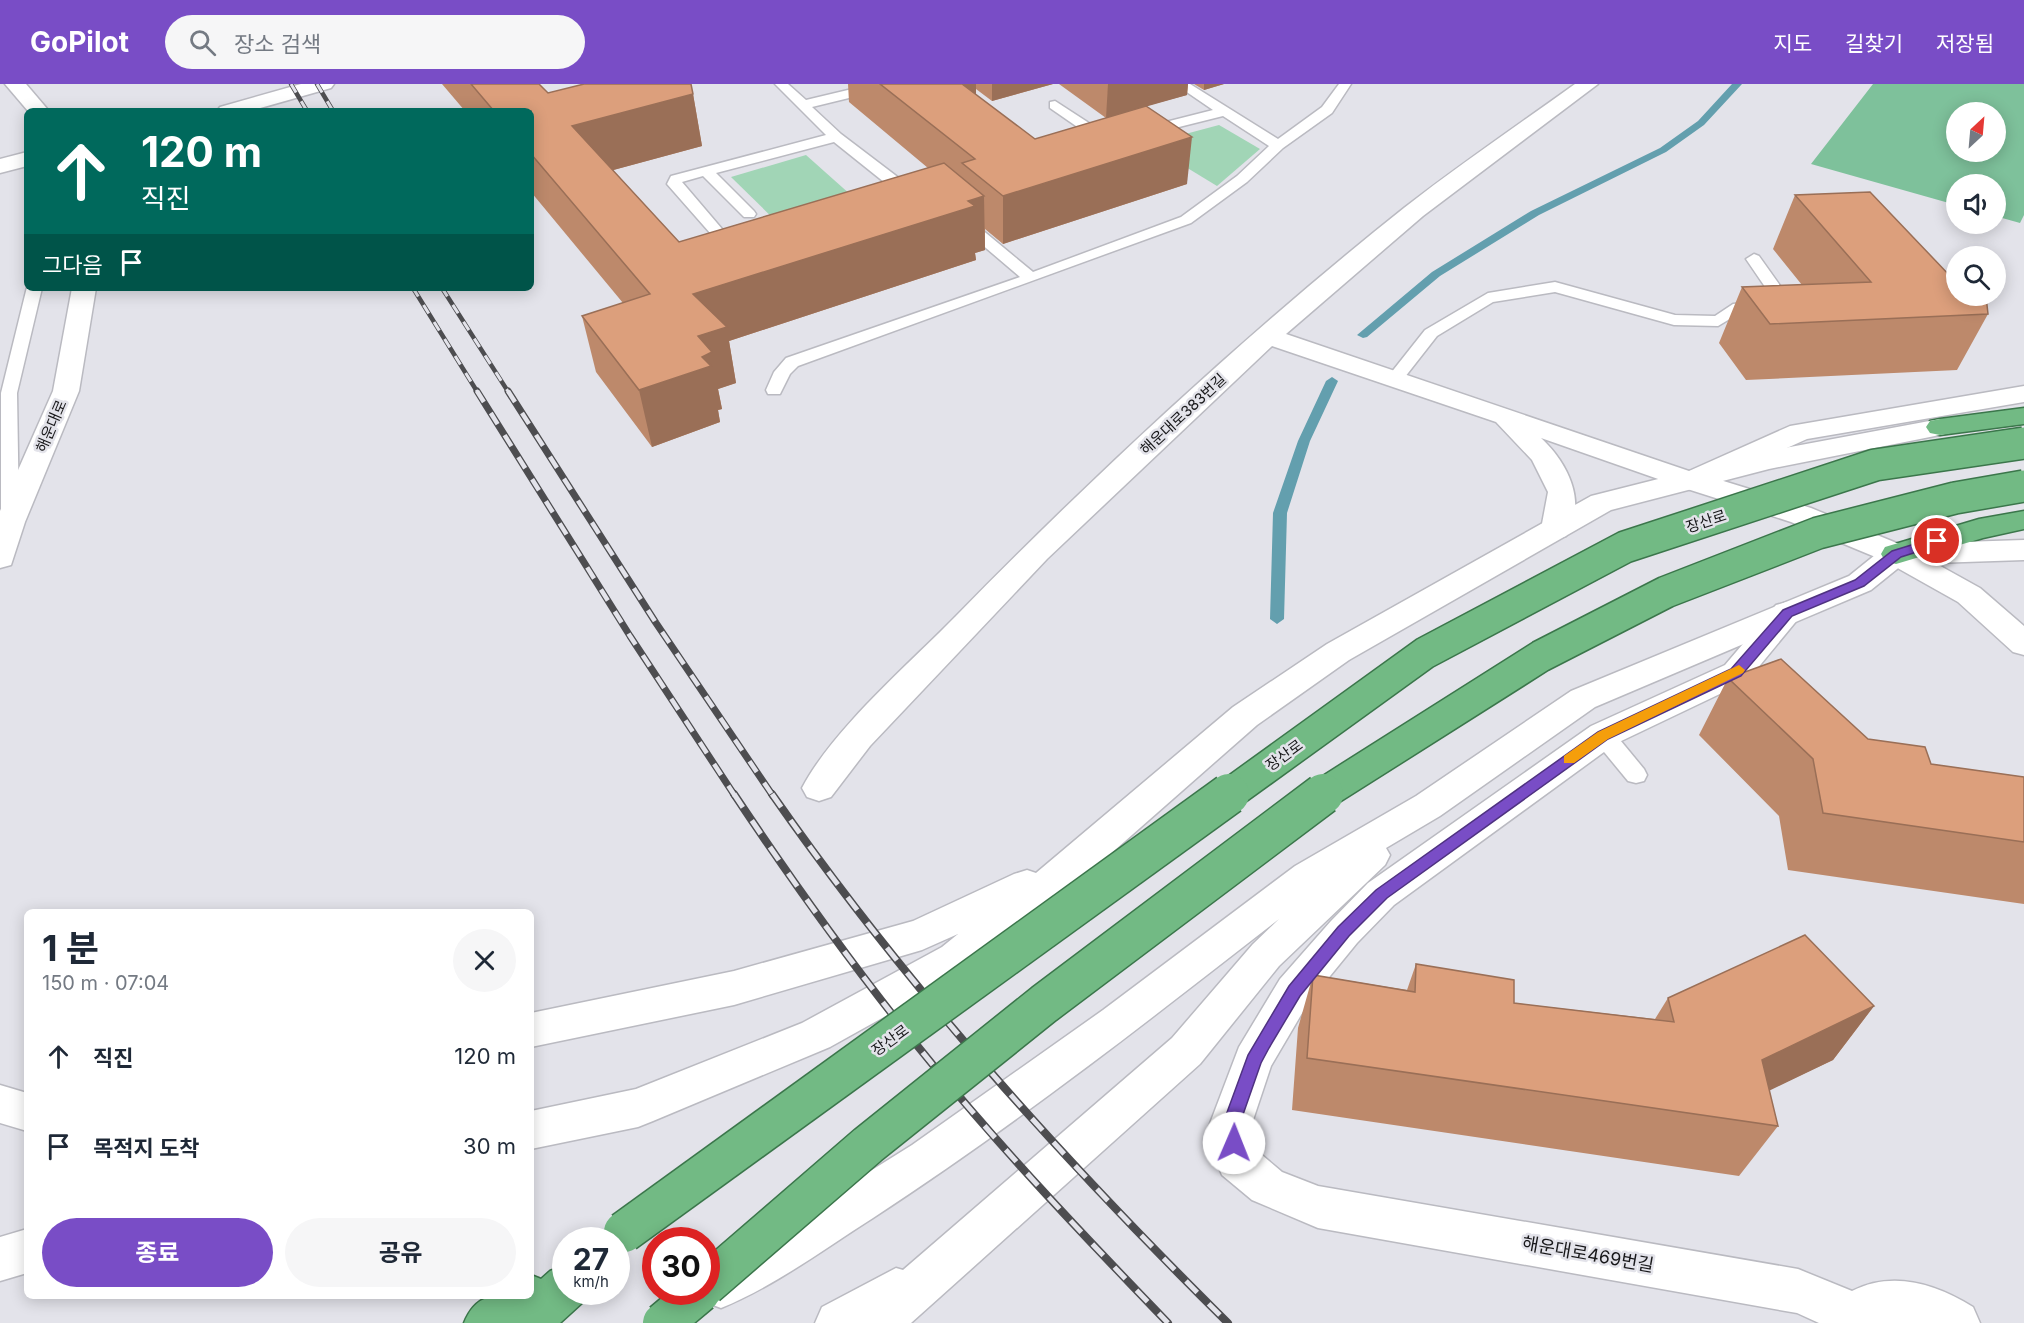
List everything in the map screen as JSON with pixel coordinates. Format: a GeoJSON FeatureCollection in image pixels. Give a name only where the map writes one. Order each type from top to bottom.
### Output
{"type":"FeatureCollection","features":[{"type":"Feature","properties":{"kind":"highway"},"geometry":{"type":"LineString","coordinates":[[1940,427],[2024,416]]}},
{"type":"Feature","properties":{"kind":"highway","name":"장산로"},"geometry":{"type":"LineString","coordinates":[[630,1229],[1425,652],[1625,547],[1875,465],[2024,443]]}},
{"type":"Feature","properties":{"kind":"highway"},"geometry":{"type":"LineString","coordinates":[[720,1274],[868,1144],[1044,1004],[1174,905],[1314,800],[1541,656],[1666,592],[1818,533],[1955,498],[2024,486]]}},
{"type":"Feature","properties":{"kind":"highway"},"geometry":{"type":"LineString","coordinates":[[1896,554],[1978,528],[2024,520]]}},
{"type":"Feature","properties":{"kind":"highway"},"geometry":{"type":"LineString","coordinates":[[534,1292],[552,1280]]}},
{"type":"Feature","properties":{"kind":"highway"},"geometry":{"type":"LineString","coordinates":[[487,1323],[523,1299]]}},
{"type":"Feature","properties":{"kind":"highway"},"geometry":{"type":"LineString","coordinates":[[527,1323],[552,1300]]}},
{"type":"Feature","properties":{"kind":"highway"},"geometry":{"type":"LineString","coordinates":[[663,1323],[684,1305]]}},
{"type":"Feature","properties":{"kind":"street"},"geometry":{"type":"LineString","coordinates":[[15,84],[36,108]]}},
{"type":"Feature","properties":{"kind":"street"},"geometry":{"type":"LineString","coordinates":[[238,108],[324,84]]}},
{"type":"Feature","properties":{"kind":"street","name":"해운대로383번길"},"geometry":{"type":"LineString","coordinates":[[819,788],[858,737],[1036,552],[1206,391],[1338,274],[1415,211],[1588,84]]}},
{"type":"Feature","properties":{"kind":"street"},"geometry":{"type":"LineString","coordinates":[[0,166],[24,160]]}},
{"type":"Feature","properties":{"kind":"street","name":"해운대로"},"geometry":{"type":"LineString","coordinates":[[0,558],[10,522],[66,391],[83,291]]}},
{"type":"Feature","properties":{"kind":"street"},"geometry":{"type":"LineString","coordinates":[[1269,337],[1395,378],[1690,481],[1801,515],[1896,554],[1969,595],[2024,644]]}},
{"type":"Feature","properties":{"kind":"street"},"geometry":{"type":"LineString","coordinates":[[1690,481],[1800,432],[2024,394]]}},
{"type":"Feature","properties":{"kind":"street"},"geometry":{"type":"LineString","coordinates":[[1501,416],[1544,456],[1562,492],[1556,529]]}},
{"type":"Feature","properties":{"kind":"street"},"geometry":{"type":"LineString","coordinates":[[534,1129],[638,1108],[816,1035],[956,958],[1078,861],[1245,716],[1338,652],[1601,503],[1769,459],[1940,427]]}},
{"type":"Feature","properties":{"kind":"street"},"geometry":{"type":"LineString","coordinates":[[647,1323],[669,1314],[771,1258],[927,1159],[1117,1022],[1308,876],[1428,806],[1583,699],[1860,583],[1896,554],[2024,550]]}},
{"type":"Feature","properties":{"kind":"street"},"geometry":{"type":"LineString","coordinates":[[1603,735],[1736,673],[1787,613]]}},
{"type":"Feature","properties":{"kind":"street","name":"해운대로469번길"},"geometry":{"type":"LineString","coordinates":[[1603,735],[1381,894],[1344,932],[1294,991],[1253,1060],[1230,1126],[1238,1161],[1267,1186],[1318,1207],[1798,1291],[1852,1319],[1874,1305],[1897,1302],[1924,1307],[1956,1323]]}},
{"type":"Feature","properties":{"kind":"street"},"geometry":{"type":"LineString","coordinates":[[877,1323],[941,1264],[1186,1051],[1266,955],[1337,885],[1428,806]]}},
{"type":"Feature","properties":{"kind":"street"},"geometry":{"type":"LineString","coordinates":[[534,1029],[734,988],[922,934],[1078,861]]}},
{"type":"Feature","properties":{"kind":"street"},"geometry":{"type":"LineString","coordinates":[[0,1104],[24,1111]]}},
{"type":"Feature","properties":{"kind":"street"},"geometry":{"type":"LineString","coordinates":[[0,1259],[24,1252]]}},
{"type":"Feature","properties":{"kind":"street"},"geometry":{"type":"LineString","coordinates":[[838,1323],[941,1264]]}},
{"type":"Feature","properties":{"kind":"lane"},"geometry":{"type":"LineString","coordinates":[[781,84],[837,137],[917,196],[889,201]]}},
{"type":"Feature","properties":{"kind":"lane"},"geometry":{"type":"LineString","coordinates":[[803,105],[889,84]]}},
{"type":"Feature","properties":{"kind":"lane"},"geometry":{"type":"LineString","coordinates":[[1181,84],[1222,112],[1278,145]]}},
{"type":"Feature","properties":{"kind":"lane"},"geometry":{"type":"LineString","coordinates":[[774,390],[782,372],[792,362],[1031,278],[1186,220],[1242,178],[1278,145],[1327,110],[1345,84]]}},
{"type":"Feature","properties":{"kind":"lane"},"geometry":{"type":"LineString","coordinates":[[1055,105],[1119,139]]}},
{"type":"Feature","properties":{"kind":"lane"},"geometry":{"type":"LineString","coordinates":[[1086,147],[1222,112]]}},
{"type":"Feature","properties":{"kind":"lane"},"geometry":{"type":"LineString","coordinates":[[753,240],[731,243],[723,238],[674,184],[679,177],[707,172],[837,137]]}},
{"type":"Feature","properties":{"kind":"lane"},"geometry":{"type":"LineString","coordinates":[[707,172],[749,214]]}},
{"type":"Feature","properties":{"kind":"lane"},"geometry":{"type":"LineString","coordinates":[[950,210],[1031,278]]}},
{"type":"Feature","properties":{"kind":"lane"},"geometry":{"type":"LineString","coordinates":[[1395,378],[1431,333],[1488,298],[1555,287],[1674,320],[1718,321],[1739,307],[1785,303],[1754,259]]}},
{"type":"Feature","properties":{"kind":"lane"},"geometry":{"type":"LineString","coordinates":[[10,522],[9,393],[33,291]]}},
{"type":"Feature","properties":{"kind":"lane"},"geometry":{"type":"LineString","coordinates":[[1603,735],[1636,775]]}},
{"type":"Feature","properties":{"kind":"green space"},"geometry":{"type":"Polygon","coordinates":[[[1873,84],[2024,84],[2024,215],[2020,223],[2006,219],[2006,174],[1946,174],[1946,202],[1811,164],[1873,84]]]}},
{"type":"Feature","properties":{"kind":"green space"},"geometry":{"type":"Polygon","coordinates":[[[1219,125],[1260,149],[1217,186],[1148,144],[1219,125]]]}},
{"type":"Feature","properties":{"kind":"green space"},"geometry":{"type":"Polygon","coordinates":[[[806,155],[861,204],[783,228],[731,177],[806,155]]]}},
{"type":"Feature","properties":{"kind":"building"},"geometry":{"type":"Polygon","coordinates":[[[471,84],[539,84],[548,93],[584,84],[691,84],[693,94],[572,126],[679,242],[944,163],[984,196],[968,201],[975,206],[693,294],[727,327],[698,336],[712,352],[702,357],[711,366],[639,390],[582,316],[650,294],[534,158],[534,108],[491,108],[471,84]]]}},
{"type":"Feature","properties":{"kind":"building"},"geometry":{"type":"Polygon","coordinates":[[[880,84],[962,84],[1035,139],[1146,106],[1192,137],[1003,196],[962,163],[975,159],[880,84]]]}},
{"type":"Feature","properties":{"kind":"building"},"geometry":{"type":"Polygon","coordinates":[[[1870,192],[1946,272],[1946,306],[1987,306],[1988,314],[1770,324],[1742,287],[1871,282],[1795,195],[1870,192]]]}},
{"type":"Feature","properties":{"kind":"building"},"geometry":{"type":"Polygon","coordinates":[[[1781,659],[1868,739],[1925,747],[1931,764],[2024,777],[2024,842],[1823,813],[1813,759],[1728,678],[1781,659]]]}},
{"type":"Feature","properties":{"kind":"building"},"geometry":{"type":"Polygon","coordinates":[[[1805,935],[1874,1006],[1762,1060],[1778,1126],[1307,1058],[1313,975],[1415,992],[1416,964],[1514,980],[1514,1003],[1674,1022],[1668,998],[1805,935]]]}},
{"type":"Feature","properties":{"kind":"waterway"},"geometry":{"type":"LineString","coordinates":[[1363,335],[1436,274],[1535,213],[1663,150],[1701,123],[1737,84]]}},
{"type":"Feature","properties":{"kind":"waterway"},"geometry":{"type":"LineString","coordinates":[[1277,619],[1280,513],[1304,441],[1332,381]]}},
{"type":"Feature","properties":{"kind":"railway"},"geometry":{"type":"LineString","coordinates":[[291,84],[305,108]]}},
{"type":"Feature","properties":{"kind":"railway"},"geometry":{"type":"LineString","coordinates":[[317,84],[331,108]]}},
{"type":"Feature","properties":{"kind":"railway"},"geometry":{"type":"LineString","coordinates":[[415,291],[478,393]]}},
{"type":"Feature","properties":{"kind":"railway"},"geometry":{"type":"LineString","coordinates":[[444,291],[509,393]]}},
{"type":"Feature","properties":{"kind":"railway"},"geometry":{"type":"LineString","coordinates":[[477,391],[630,636],[735,796]]}},
{"type":"Feature","properties":{"kind":"railway"},"geometry":{"type":"LineString","coordinates":[[508,391],[656,623],[773,796]]}},
{"type":"Feature","properties":{"kind":"railway"},"geometry":{"type":"LineString","coordinates":[[734,794],[830,932],[933,1065],[1019,1164],[1168,1323]]}},
{"type":"Feature","properties":{"kind":"railway"},"geometry":{"type":"LineString","coordinates":[[772,794],[876,935],[931,1003],[1046,1134],[1228,1323]]}},
{"type":"Feature","properties":{"kind":"slow traffic"},"geometry":{"type":"LineString","coordinates":[[1569,760],[1603,735],[1739,670]]}},
{"type":"Feature","properties":{"kind":"route"},"geometry":{"type":"LineString","coordinates":[[1234,1143],[1230,1126],[1253,1060],[1294,991],[1344,932],[1381,894],[1603,735],[1736,673],[1787,613],[1860,583],[1896,554],[1937,541]]}}]}
